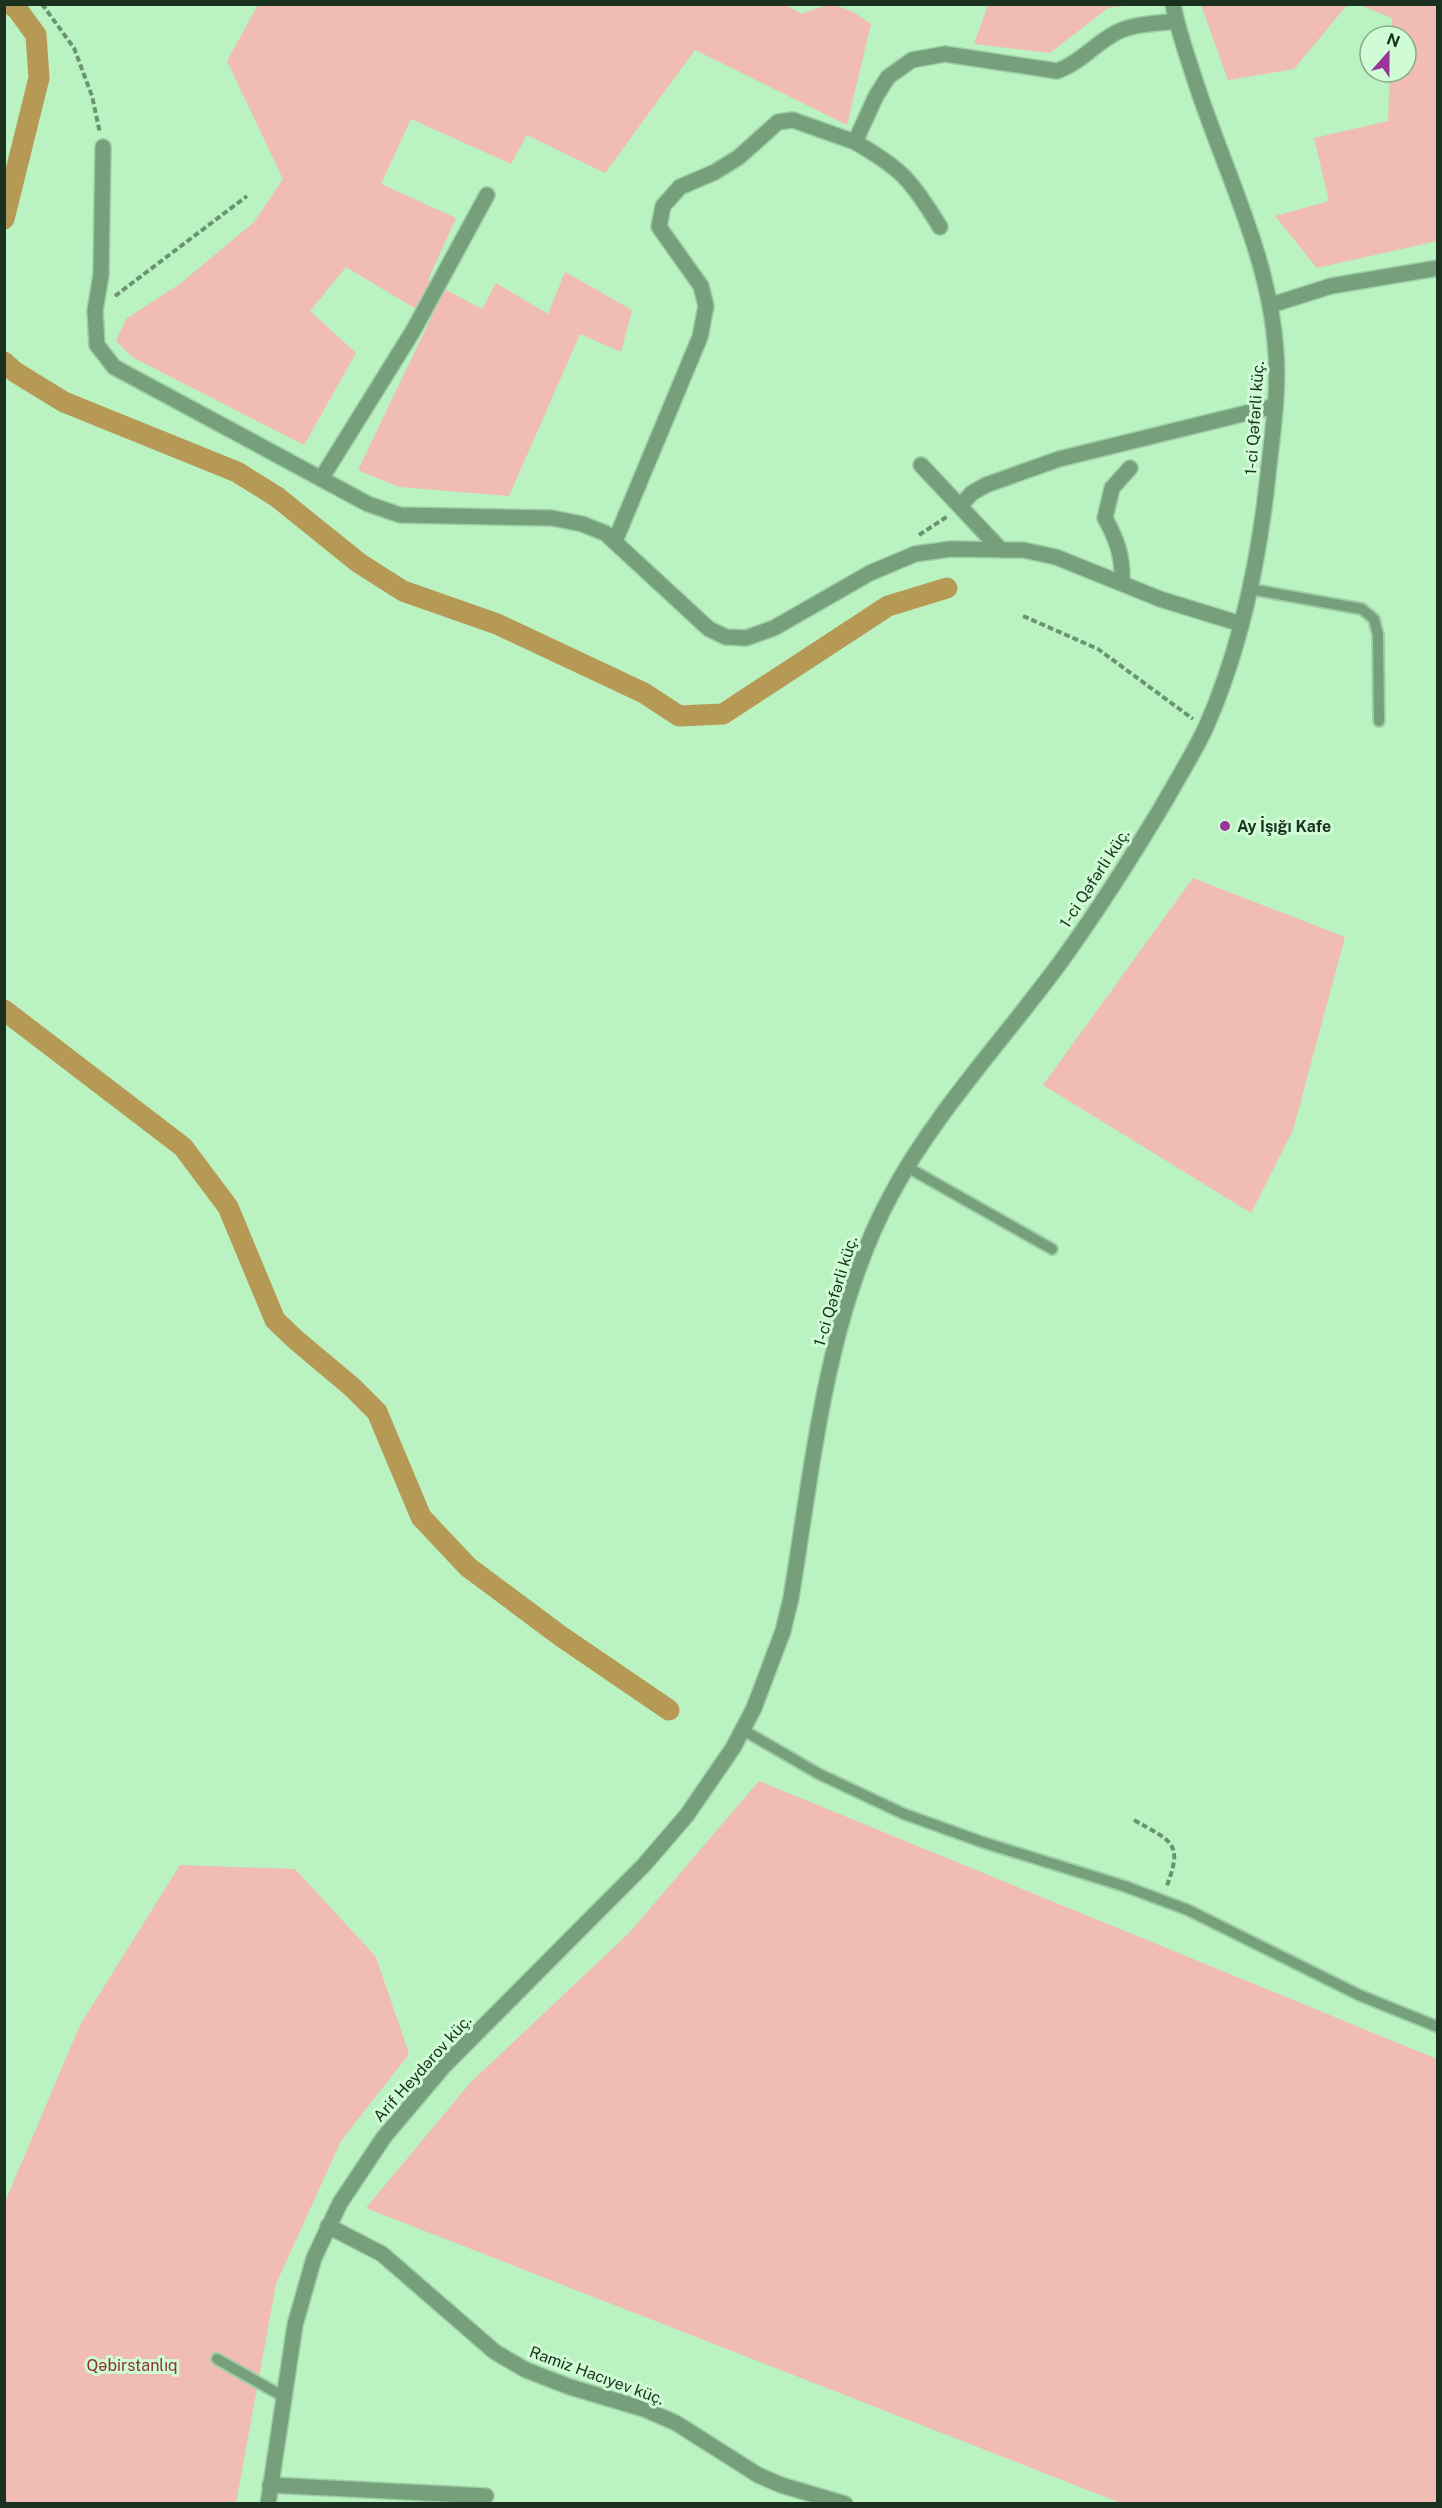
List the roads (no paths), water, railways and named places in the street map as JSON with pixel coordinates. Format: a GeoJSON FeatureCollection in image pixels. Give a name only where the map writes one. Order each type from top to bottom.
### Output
{"type":"FeatureCollection","features":[{"type":"Feature","properties":{"kind":"street","name":"1-ci Qəfərli küç."},"geometry":{"type":"LineString","coordinates":[[743,1731],[783,1631],[791,1598],[826,1392],[845,1311],[874,1227],[907,1167],[974,1071],[1071,947],[1134,853],[1205,728],[1227,673],[1242,624],[1265,505],[1275,406],[1276,357],[1271,305],[1240,203],[1201,99],[1176,21],[1173,4]]}},
{"type":"Feature","properties":{"kind":"street"},"geometry":{"type":"LineString","coordinates":[[855,142],[876,96],[888,77],[912,60],[945,54],[1057,71],[1068,68],[1113,34],[1135,26],[1176,21]]}},
{"type":"Feature","properties":{"kind":"street"},"geometry":{"type":"LineString","coordinates":[[615,541],[699,337],[706,306],[701,286],[659,227],[663,206],[680,187],[715,172],[739,157],[778,122],[793,120],[855,142],[902,172],[916,188],[940,227]]}},
{"type":"Feature","properties":{"kind":"street"},"geometry":{"type":"LineString","coordinates":[[103,147],[100,275],[95,310],[98,345],[114,367],[368,504],[400,514],[552,518],[582,524],[605,533],[709,629],[726,637],[746,638],[774,628],[870,573],[915,554],[951,549],[1023,550],[1056,557],[1171,603],[1242,624]]}},
{"type":"Feature","properties":{"kind":"street"},"geometry":{"type":"LineString","coordinates":[[321,479],[413,331],[487,195]]}},
{"type":"Feature","properties":{"kind":"street"},"geometry":{"type":"LineString","coordinates":[[1271,305],[1331,286],[1437,268]]}},
{"type":"Feature","properties":{"kind":"street"},"geometry":{"type":"LineString","coordinates":[[960,506],[972,493],[986,485],[1059,459],[1275,406]]}},
{"type":"Feature","properties":{"kind":"street"},"geometry":{"type":"LineString","coordinates":[[921,465],[1001,550]]}},
{"type":"Feature","properties":{"kind":"street"},"geometry":{"type":"LineString","coordinates":[[1122,582],[1123,561],[1115,537],[1105,518],[1112,488],[1130,468]]}},
{"type":"Feature","properties":{"kind":"street","name":"Arif Heydərov küç."},"geometry":{"type":"LineString","coordinates":[[268,2504],[295,2325],[304,2289],[328,2226],[352,2182],[384,2137],[444,2066],[644,1865],[687,1815],[743,1731]]}},
{"type":"Feature","properties":{"kind":"street","name":"Ramiz Hacıyev küç."},"geometry":{"type":"LineString","coordinates":[[328,2226],[382,2254],[495,2352],[526,2370],[570,2387],[644,2409],[676,2423],[758,2475],[781,2486],[844,2504]]}},
{"type":"Feature","properties":{"kind":"street"},"geometry":{"type":"LineString","coordinates":[[270,2485],[486,2496]]}},
{"type":"Feature","properties":{"kind":"lane"},"geometry":{"type":"LineString","coordinates":[[1250,589],[1362,609],[1374,619],[1378,635],[1379,721]]}},
{"type":"Feature","properties":{"kind":"lane"},"geometry":{"type":"LineString","coordinates":[[907,1167],[1052,1249]]}},
{"type":"Feature","properties":{"kind":"lane"},"geometry":{"type":"LineString","coordinates":[[743,1731],[819,1774],[904,1814],[982,1842],[1124,1886],[1161,1900],[1237,1932],[1359,1995],[1437,2027]]}},
{"type":"Feature","properties":{"kind":"lane"},"geometry":{"type":"LineString","coordinates":[[217,2359],[284,2397]]}},
{"type":"Feature","properties":{"kind":"waterway"},"geometry":{"type":"LineString","coordinates":[[4,219],[39,78],[36,35],[17,9],[10,4]]}},
{"type":"Feature","properties":{"kind":"waterway"},"geometry":{"type":"LineString","coordinates":[[4,362],[15,372],[64,402],[237,472],[277,497],[359,563],[403,591],[497,624],[644,693],[679,716],[723,714],[888,606],[947,588]]}},
{"type":"Feature","properties":{"kind":"waterway"},"geometry":{"type":"LineString","coordinates":[[4,1010],[183,1147],[228,1207],[275,1320],[352,1387],[377,1412],[421,1517],[468,1567],[562,1637],[669,1710]]}},
{"type":"Feature","properties":{"kind":"place","name":"Ay İşığı Kafe"},"geometry":{"type":"Point","coordinates":[1225,826]}},
{"type":"Feature","properties":{"kind":"park label","name":"Qəbirstanlıq"},"geometry":{"type":"Point","coordinates":[132,2365]}}]}
